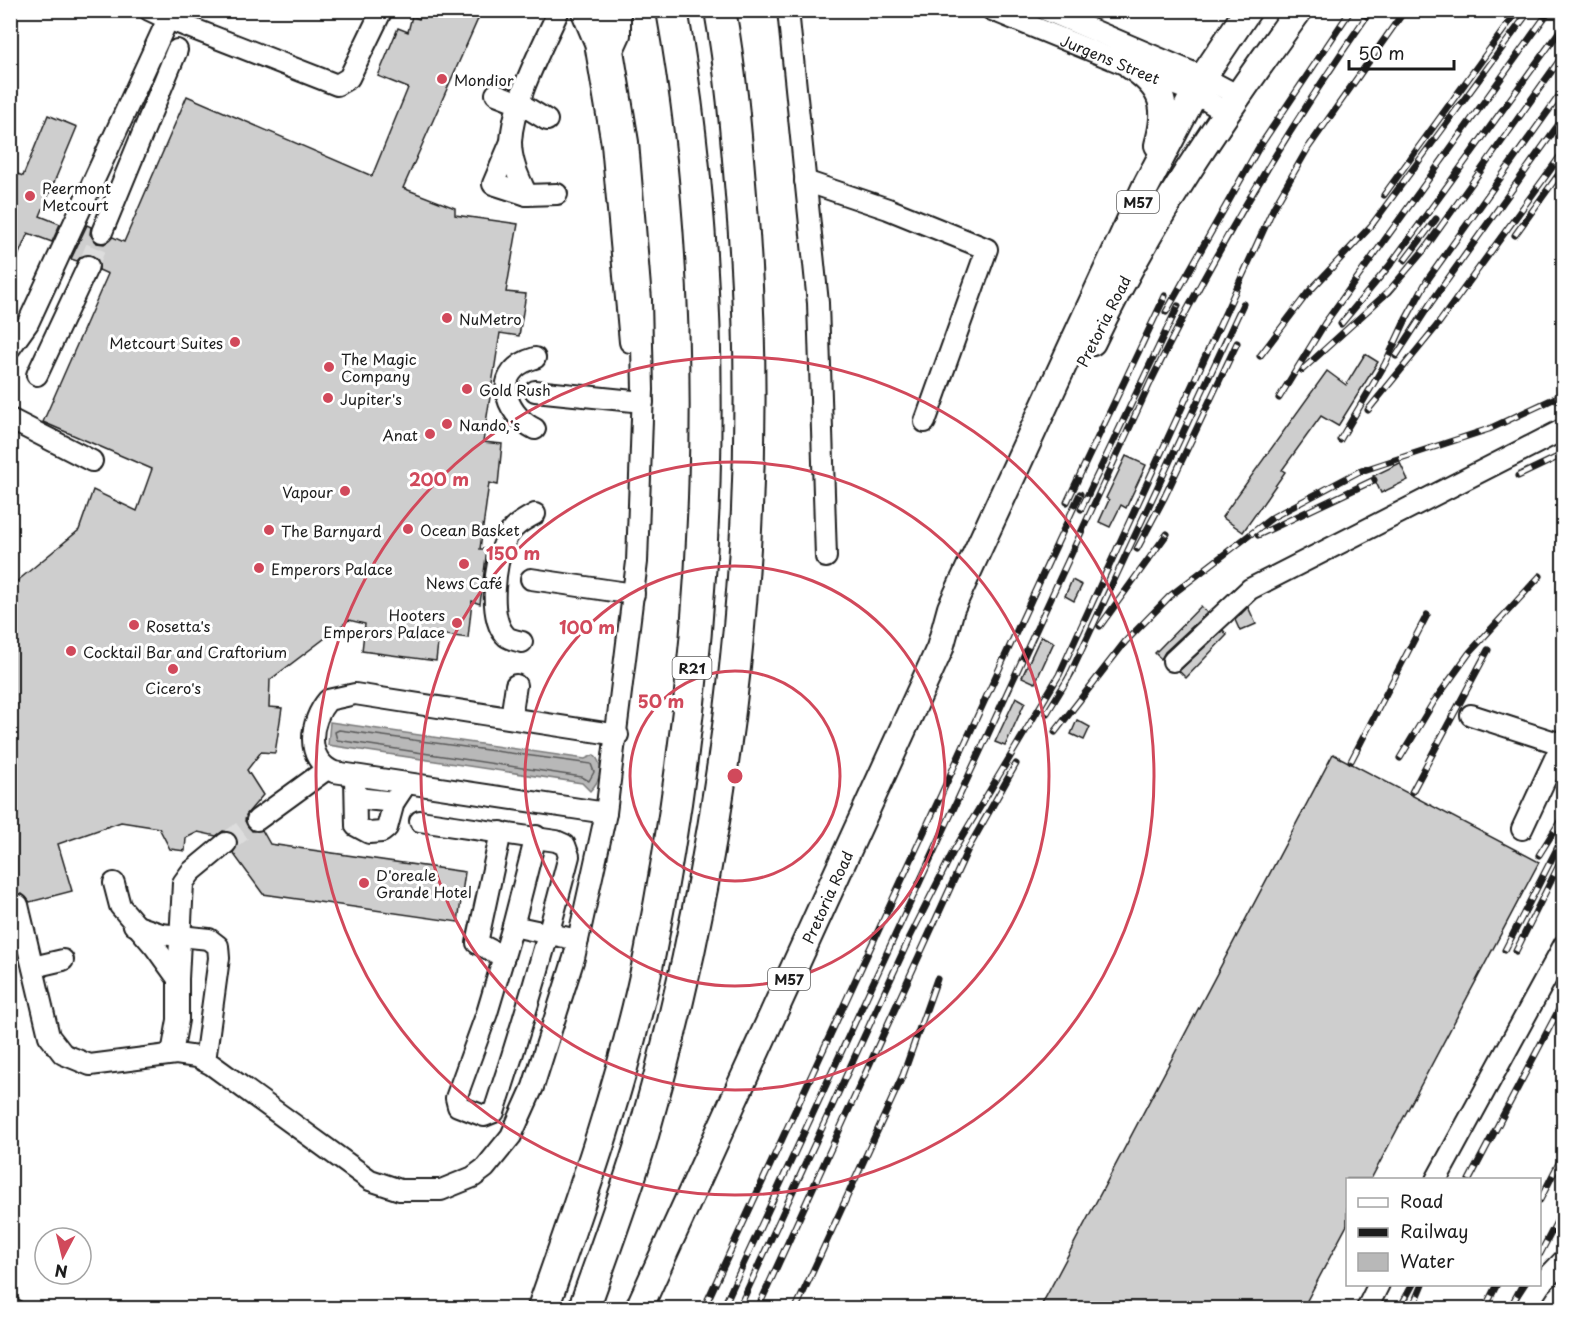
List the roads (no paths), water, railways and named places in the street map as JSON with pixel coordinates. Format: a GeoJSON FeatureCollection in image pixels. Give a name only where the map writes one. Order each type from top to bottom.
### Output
{"type":"FeatureCollection","features":[{"type":"Feature","properties":{"kind":"highway","name":"R21"},"geometry":{"type":"LineString","coordinates":[[543,1308],[591,1172],[649,956],[687,728],[700,578],[705,385],[697,205],[672,10]]}},
{"type":"Feature","properties":{"kind":"highway"},"geometry":{"type":"LineString","coordinates":[[584,1308],[641,1140],[680,994],[711,840],[732,700],[744,549],[750,422],[748,279],[735,129],[720,10]]}},
{"type":"Feature","properties":{"kind":"main road","name":"Pretoria Road"},"geometry":{"type":"LineString","coordinates":[[639,1308],[940,648],[951,608],[1144,188],[1199,85],[1248,10]]}},
{"type":"Feature","properties":{"kind":"main road","name":"Pretoria Road"},"geometry":{"type":"LineString","coordinates":[[940,648],[964,615],[1121,284],[1231,103],[1299,10]]}},
{"type":"Feature","properties":{"kind":"main road"},"geometry":{"type":"LineString","coordinates":[[1131,66],[1155,84],[1164,112],[1164,126],[1144,188]]}},
{"type":"Feature","properties":{"kind":"lane"},"geometry":{"type":"LineString","coordinates":[[149,10],[169,14],[337,85],[349,78],[382,10]]}},
{"type":"Feature","properties":{"kind":"lane"},"geometry":{"type":"LineString","coordinates":[[557,194],[526,195],[514,169],[511,142],[519,103],[560,10]]}},
{"type":"Feature","properties":{"kind":"lane"},"geometry":{"type":"LineString","coordinates":[[178,1020],[203,1060],[370,1180],[400,1190],[441,1190],[465,1181],[485,1168],[511,1136],[533,1087],[578,940],[606,813],[618,735],[634,594],[640,488],[639,402],[612,144],[595,43],[582,10]]}},
{"type":"Feature","properties":{"kind":"lane"},"geometry":{"type":"LineString","coordinates":[[602,10],[614,50],[628,142],[643,339],[639,402]]}},
{"type":"Feature","properties":{"kind":"lane"},"geometry":{"type":"LineString","coordinates":[[614,50],[620,34],[620,10]]}},
{"type":"Feature","properties":{"kind":"lane"},"geometry":{"type":"LineString","coordinates":[[788,10],[818,303],[826,557]]}},
{"type":"Feature","properties":{"kind":"lane","name":"Jurgens Street"},"geometry":{"type":"LineString","coordinates":[[992,10],[1131,66],[1199,85]]}},
{"type":"Feature","properties":{"kind":"lane","name":"Jurgens Street"},"geometry":{"type":"LineString","coordinates":[[1046,10],[1231,103]]}},
{"type":"Feature","properties":{"kind":"lane"},"geometry":{"type":"LineString","coordinates":[[10,348],[28,323],[169,14]]}},
{"type":"Feature","properties":{"kind":"lane"},"geometry":{"type":"LineString","coordinates":[[102,232],[177,50]]}},
{"type":"Feature","properties":{"kind":"lane"},"geometry":{"type":"LineString","coordinates":[[496,94],[519,103],[547,120]]}},
{"type":"Feature","properties":{"kind":"lane"},"geometry":{"type":"LineString","coordinates":[[103,157],[129,168]]}},
{"type":"Feature","properties":{"kind":"lane"},"geometry":{"type":"LineString","coordinates":[[805,181],[888,209],[987,249],[925,422]]}},
{"type":"Feature","properties":{"kind":"lane"},"geometry":{"type":"LineString","coordinates":[[37,375],[88,266]]}},
{"type":"Feature","properties":{"kind":"lane"},"geometry":{"type":"LineString","coordinates":[[38,300],[66,312]]}},
{"type":"Feature","properties":{"kind":"lane"},"geometry":{"type":"LineString","coordinates":[[535,358],[517,367],[507,379],[506,390],[520,421],[535,429]]}},
{"type":"Feature","properties":{"kind":"lane"},"geometry":{"type":"LineString","coordinates":[[535,391],[639,402]]}},
{"type":"Feature","properties":{"kind":"lane"},"geometry":{"type":"LineString","coordinates":[[10,419],[92,461]]}},
{"type":"Feature","properties":{"kind":"lane"},"geometry":{"type":"LineString","coordinates":[[1173,661],[1250,589],[1563,429]]}},
{"type":"Feature","properties":{"kind":"lane"},"geometry":{"type":"LineString","coordinates":[[522,642],[509,638],[499,625],[495,610],[495,587],[505,541],[518,523],[535,514]]}},
{"type":"Feature","properties":{"kind":"lane"},"geometry":{"type":"LineString","coordinates":[[531,579],[634,594]]}},
{"type":"Feature","properties":{"kind":"lane"},"geometry":{"type":"LineString","coordinates":[[511,718],[516,685]]}},
{"type":"Feature","properties":{"kind":"lane"},"geometry":{"type":"LineString","coordinates":[[606,813],[355,777],[327,769],[314,752],[314,731],[323,706],[334,697],[355,694],[618,735]]}},
{"type":"Feature","properties":{"kind":"lane"},"geometry":{"type":"LineString","coordinates":[[1472,715],[1562,742],[1522,829]]}},
{"type":"Feature","properties":{"kind":"lane"},"geometry":{"type":"LineString","coordinates":[[257,820],[327,769]]}},
{"type":"Feature","properties":{"kind":"lane"},"geometry":{"type":"LineString","coordinates":[[355,777],[356,826],[369,833],[382,832],[387,828],[394,802],[406,784]]}},
{"type":"Feature","properties":{"kind":"lane"},"geometry":{"type":"LineString","coordinates":[[357,798],[394,802]]}},
{"type":"Feature","properties":{"kind":"lane"},"geometry":{"type":"LineString","coordinates":[[420,821],[536,836],[565,845],[569,856],[549,933],[494,1112],[484,1116],[458,1106],[456,1098],[504,957],[536,836]]}},
{"type":"Feature","properties":{"kind":"lane"},"geometry":{"type":"LineString","coordinates":[[501,832],[477,943],[504,957]]}},
{"type":"Feature","properties":{"kind":"lane"},"geometry":{"type":"LineString","coordinates":[[172,1054],[178,1020],[183,883],[191,872],[226,843]]}},
{"type":"Feature","properties":{"kind":"lane"},"geometry":{"type":"LineString","coordinates":[[114,883],[116,900],[134,925],[155,946],[178,979]]}},
{"type":"Feature","properties":{"kind":"lane"},"geometry":{"type":"LineString","coordinates":[[18,905],[49,1036],[63,1054],[81,1063],[99,1065],[172,1054],[203,1060]]}},
{"type":"Feature","properties":{"kind":"lane"},"geometry":{"type":"LineString","coordinates":[[134,925],[180,937],[209,939],[218,946],[203,1060]]}},
{"type":"Feature","properties":{"kind":"lane"},"geometry":{"type":"LineString","coordinates":[[513,926],[578,940]]}},
{"type":"Feature","properties":{"kind":"lane"},"geometry":{"type":"LineString","coordinates":[[1437,1178],[1563,945]]}},
{"type":"Feature","properties":{"kind":"lane"},"geometry":{"type":"LineString","coordinates":[[33,967],[63,960]]}},
{"type":"Feature","properties":{"kind":"lane"},"geometry":{"type":"LineString","coordinates":[[1541,1284],[1563,1260]]}},
{"type":"Feature","properties":{"kind":"lane"},"geometry":{"type":"LineString","coordinates":[[1367,1308],[1379,1286]]}},
{"type":"Feature","properties":{"kind":"lane"},"geometry":{"type":"LineString","coordinates":[[1525,1308],[1539,1286]]}},
{"type":"Feature","properties":{"kind":"water"},"geometry":{"type":"Polygon","coordinates":[[[330,722],[585,759],[594,755],[599,764],[600,773],[590,791],[582,783],[328,745],[330,722]]]}},
{"type":"Feature","properties":{"kind":"tunnel"},"geometry":{"type":"LineString","coordinates":[[88,266],[102,232]]}},
{"type":"Feature","properties":{"kind":"tunnel"},"geometry":{"type":"LineString","coordinates":[[226,843],[257,820]]}},
{"type":"Feature","properties":{"kind":"railway"},"geometry":{"type":"LineString","coordinates":[[1166,312],[1258,149],[1351,10]]}},
{"type":"Feature","properties":{"kind":"railway"},"geometry":{"type":"LineString","coordinates":[[723,1308],[1175,332],[1281,146],[1371,10]]}},
{"type":"Feature","properties":{"kind":"railway"},"geometry":{"type":"LineString","coordinates":[[739,1308],[910,937],[953,852],[1059,675],[1274,207],[1308,148],[1405,10]]}},
{"type":"Feature","properties":{"kind":"railway"},"geometry":{"type":"LineString","coordinates":[[1384,195],[1518,10]]}},
{"type":"Feature","properties":{"kind":"railway"},"geometry":{"type":"LineString","coordinates":[[1260,356],[1307,294],[1371,226],[1530,10]]}},
{"type":"Feature","properties":{"kind":"railway"},"geometry":{"type":"LineString","coordinates":[[1279,398],[1325,323],[1550,10]]}},
{"type":"Feature","properties":{"kind":"railway"},"geometry":{"type":"LineString","coordinates":[[1341,324],[1390,265],[1564,25]]}},
{"type":"Feature","properties":{"kind":"railway"},"geometry":{"type":"LineString","coordinates":[[1302,370],[1388,292],[1424,250],[1564,54]]}},
{"type":"Feature","properties":{"kind":"railway"},"geometry":{"type":"LineString","coordinates":[[1340,440],[1385,364],[1428,279],[1564,89]]}},
{"type":"Feature","properties":{"kind":"railway"},"geometry":{"type":"LineString","coordinates":[[1396,356],[1430,304],[1564,117]]}},
{"type":"Feature","properties":{"kind":"railway"},"geometry":{"type":"LineString","coordinates":[[1368,410],[1436,327],[1564,151]]}},
{"type":"Feature","properties":{"kind":"railway"},"geometry":{"type":"LineString","coordinates":[[1515,235],[1564,167]]}},
{"type":"Feature","properties":{"kind":"railway"},"geometry":{"type":"LineString","coordinates":[[1405,260],[1436,219]]}},
{"type":"Feature","properties":{"kind":"railway"},"geometry":{"type":"LineString","coordinates":[[1067,502],[1165,296]]}},
{"type":"Feature","properties":{"kind":"railway"},"geometry":{"type":"LineString","coordinates":[[1068,679],[1243,304]]}},
{"type":"Feature","properties":{"kind":"railway"},"geometry":{"type":"LineString","coordinates":[[1081,509],[1178,306]]}},
{"type":"Feature","properties":{"kind":"railway"},"geometry":{"type":"LineString","coordinates":[[1137,549],[1165,496],[1237,343]]}},
{"type":"Feature","properties":{"kind":"railway"},"geometry":{"type":"LineString","coordinates":[[1055,732],[1125,642],[1170,596],[1273,517],[1358,472],[1489,429],[1564,394]]}},
{"type":"Feature","properties":{"kind":"railway"},"geometry":{"type":"LineString","coordinates":[[1518,476],[1564,454]]}},
{"type":"Feature","properties":{"kind":"railway"},"geometry":{"type":"LineString","coordinates":[[1258,535],[1374,480]]}},
{"type":"Feature","properties":{"kind":"railway"},"geometry":{"type":"LineString","coordinates":[[704,1308],[1080,494]]}},
{"type":"Feature","properties":{"kind":"railway"},"geometry":{"type":"LineString","coordinates":[[1100,626],[1167,534]]}},
{"type":"Feature","properties":{"kind":"railway"},"geometry":{"type":"LineString","coordinates":[[1400,758],[1433,703],[1470,652],[1540,576]]}},
{"type":"Feature","properties":{"kind":"railway"},"geometry":{"type":"LineString","coordinates":[[1351,761],[1427,615]]}},
{"type":"Feature","properties":{"kind":"railway"},"geometry":{"type":"LineString","coordinates":[[1412,792],[1488,650]]}},
{"type":"Feature","properties":{"kind":"railway"},"geometry":{"type":"LineString","coordinates":[[1047,713],[1072,672]]}},
{"type":"Feature","properties":{"kind":"railway"},"geometry":{"type":"LineString","coordinates":[[758,1308],[968,849],[1016,764]]}},
{"type":"Feature","properties":{"kind":"railway"},"geometry":{"type":"LineString","coordinates":[[1539,855],[1564,815]]}},
{"type":"Feature","properties":{"kind":"railway"},"geometry":{"type":"LineString","coordinates":[[1505,950],[1564,835]]}},
{"type":"Feature","properties":{"kind":"railway"},"geometry":{"type":"LineString","coordinates":[[1516,951],[1564,855]]}},
{"type":"Feature","properties":{"kind":"railway"},"geometry":{"type":"LineString","coordinates":[[796,1308],[903,1075],[937,979]]}},
{"type":"Feature","properties":{"kind":"railway"},"geometry":{"type":"LineString","coordinates":[[1470,1178],[1564,1000]]}},
{"type":"Feature","properties":{"kind":"railway"},"geometry":{"type":"LineString","coordinates":[[1541,1198],[1564,1153]]}},
{"type":"Feature","properties":{"kind":"railway"},"geometry":{"type":"LineString","coordinates":[[1541,1252],[1564,1208]]}},
{"type":"Feature","properties":{"kind":"railway"},"geometry":{"type":"LineString","coordinates":[[1400,1308],[1412,1286]]}},
{"type":"Feature","properties":{"kind":"railway"},"geometry":{"type":"LineString","coordinates":[[1413,1308],[1422,1286]]}},
{"type":"Feature","properties":{"kind":"railway"},"geometry":{"type":"LineString","coordinates":[[1485,1308],[1496,1286]]}},
{"type":"Feature","properties":{"kind":"railway"},"geometry":{"type":"LineString","coordinates":[[1510,1308],[1522,1286]]}},
{"type":"Feature","properties":{"kind":"place","name":"Mondior"},"geometry":{"type":"Point","coordinates":[442,79]}},
{"type":"Feature","properties":{"kind":"place","name":"Peermont Metcourt"},"geometry":{"type":"Point","coordinates":[30,196]}},
{"type":"Feature","properties":{"kind":"place","name":"NuMetro"},"geometry":{"type":"Point","coordinates":[447,318]}},
{"type":"Feature","properties":{"kind":"place","name":"Metcourt Suites"},"geometry":{"type":"Point","coordinates":[235,342]}},
{"type":"Feature","properties":{"kind":"place","name":"The Magic Company"},"geometry":{"type":"Point","coordinates":[329,367]}},
{"type":"Feature","properties":{"kind":"place","name":"Gold Rush"},"geometry":{"type":"Point","coordinates":[467,389]}},
{"type":"Feature","properties":{"kind":"place","name":"Jupiter's"},"geometry":{"type":"Point","coordinates":[328,398]}},
{"type":"Feature","properties":{"kind":"place","name":"Nando,'s"},"geometry":{"type":"Point","coordinates":[447,424]}},
{"type":"Feature","properties":{"kind":"place","name":"Anat"},"geometry":{"type":"Point","coordinates":[430,434]}},
{"type":"Feature","properties":{"kind":"place","name":"Vapour"},"geometry":{"type":"Point","coordinates":[345,491]}},
{"type":"Feature","properties":{"kind":"place","name":"Ocean Basket"},"geometry":{"type":"Point","coordinates":[408,529]}},
{"type":"Feature","properties":{"kind":"place","name":"The Barnyard"},"geometry":{"type":"Point","coordinates":[269,530]}},
{"type":"Feature","properties":{"kind":"place","name":"News Café"},"geometry":{"type":"Point","coordinates":[464,564]}},
{"type":"Feature","properties":{"kind":"place","name":"Emperors Palace"},"geometry":{"type":"Point","coordinates":[259,568]}},
{"type":"Feature","properties":{"kind":"place","name":"Hooters Emperors Palace"},"geometry":{"type":"Point","coordinates":[457,623]}},
{"type":"Feature","properties":{"kind":"place","name":"Rosetta's"},"geometry":{"type":"Point","coordinates":[134,625]}},
{"type":"Feature","properties":{"kind":"place","name":"Cocktail Bar and Craftorium"},"geometry":{"type":"Point","coordinates":[71,651]}},
{"type":"Feature","properties":{"kind":"place","name":"Cicero's"},"geometry":{"type":"Point","coordinates":[173,669]}},
{"type":"Feature","properties":{"kind":"place","name":"D'oreale Grande Hotel"},"geometry":{"type":"Point","coordinates":[364,883]}}]}
